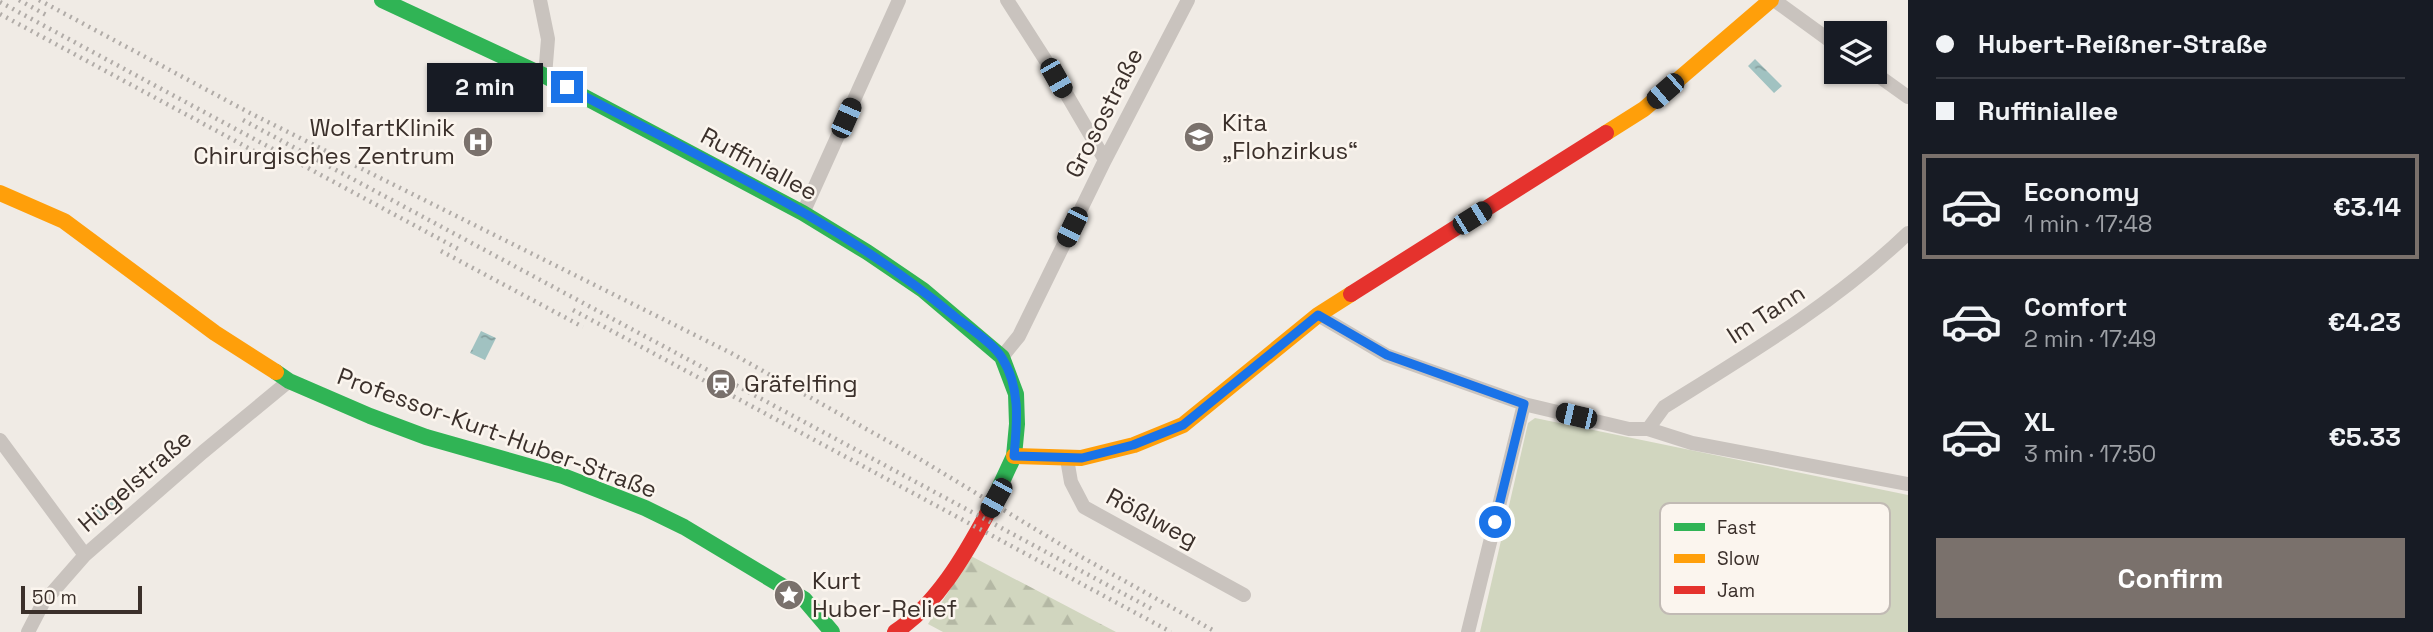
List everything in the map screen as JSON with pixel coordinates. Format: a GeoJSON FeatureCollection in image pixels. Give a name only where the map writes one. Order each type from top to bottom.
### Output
{"type":"FeatureCollection","features":[{"type":"Feature","properties":{"kind":"street","name":"Ruffiniallee"},"geometry":{"type":"LineString","coordinates":[[382,0],[545,76],[803,213],[923,290],[1002,357],[1016,394],[1014,456],[996,498],[971,544],[926,606],[895,632]]}},
{"type":"Feature","properties":{"kind":"street"},"geometry":{"type":"LineString","coordinates":[[540,0],[548,39],[545,76]]}},
{"type":"Feature","properties":{"kind":"street"},"geometry":{"type":"LineString","coordinates":[[803,213],[899,0]]}},
{"type":"Feature","properties":{"kind":"street"},"geometry":{"type":"LineString","coordinates":[[1007,0],[1105,160]]}},
{"type":"Feature","properties":{"kind":"street","name":"Grosostraße"},"geometry":{"type":"LineString","coordinates":[[1002,357],[1019,336],[1105,160],[1188,0]]}},
{"type":"Feature","properties":{"kind":"street"},"geometry":{"type":"LineString","coordinates":[[1014,456],[1082,458],[1123,448],[1183,425],[1318,315],[1644,109],[1772,0],[1824,37]]}},
{"type":"Feature","properties":{"kind":"street"},"geometry":{"type":"LineString","coordinates":[[1887,82],[1908,97]]}},
{"type":"Feature","properties":{"kind":"street","name":"Professor-Kurt-Huber-Straße"},"geometry":{"type":"LineString","coordinates":[[0,193],[64,221],[215,333],[289,381],[426,437],[593,486],[674,522],[804,599],[832,632]]}},
{"type":"Feature","properties":{"kind":"street","name":"Im Tann"},"geometry":{"type":"LineString","coordinates":[[1648,429],[1664,407],[1812,314],[1881,259],[1908,233]]}},
{"type":"Feature","properties":{"kind":"street"},"geometry":{"type":"LineString","coordinates":[[1318,315],[1387,355],[1524,404],[1629,429],[1648,429],[1692,443],[1908,484]]}},
{"type":"Feature","properties":{"kind":"street","name":"Hügelstraße"},"geometry":{"type":"LineString","coordinates":[[28,632],[43,603],[85,555],[289,381]]}},
{"type":"Feature","properties":{"kind":"street"},"geometry":{"type":"LineString","coordinates":[[1468,632],[1524,404]]}},
{"type":"Feature","properties":{"kind":"street"},"geometry":{"type":"LineString","coordinates":[[0,440],[85,555]]}},
{"type":"Feature","properties":{"kind":"street","name":"Rößlweg"},"geometry":{"type":"LineString","coordinates":[[1067,459],[1071,482],[1084,507],[1244,595]]}},
{"type":"Feature","properties":{"kind":"green space"},"geometry":{"type":"Polygon","coordinates":[[[1535,418],[1908,495],[1908,632],[1480,632],[1528,423],[1535,418]]]}},
{"type":"Feature","properties":{"kind":"green space"},"geometry":{"type":"Polygon","coordinates":[[[971,556],[1116,632],[943,632],[928,624],[971,556]]]}},
{"type":"Feature","properties":{"kind":"water"},"geometry":{"type":"Polygon","coordinates":[[[1755,59],[1782,86],[1774,93],[1748,66],[1755,59]]]}},
{"type":"Feature","properties":{"kind":"water"},"geometry":{"type":"Polygon","coordinates":[[[481,331],[496,338],[485,360],[470,353],[481,331]]]}},
{"type":"Feature","properties":{"kind":"water"},"geometry":{"type":"Polygon","coordinates":[[[113,495],[121,505],[97,526],[89,517],[113,495]]]}},
{"type":"Feature","properties":{"kind":"railway"},"geometry":{"type":"LineString","coordinates":[[19,0],[48,16]]}},
{"type":"Feature","properties":{"kind":"railway"},"geometry":{"type":"LineString","coordinates":[[39,0],[250,113],[731,353],[918,458],[1078,555],[1216,632]]}},
{"type":"Feature","properties":{"kind":"railway"},"geometry":{"type":"LineString","coordinates":[[0,2],[462,251]]}},
{"type":"Feature","properties":{"kind":"railway"},"geometry":{"type":"LineString","coordinates":[[0,14],[265,157]]}},
{"type":"Feature","properties":{"kind":"railway"},"geometry":{"type":"LineString","coordinates":[[243,120],[1152,609]]}},
{"type":"Feature","properties":{"kind":"railway"},"geometry":{"type":"LineString","coordinates":[[441,251],[583,327]]}},
{"type":"Feature","properties":{"kind":"railway"},"geometry":{"type":"LineString","coordinates":[[573,310],[1171,632]]}},
{"type":"Feature","properties":{"kind":"traffic: fast"},"geometry":{"type":"LineString","coordinates":[[382,0],[545,76],[803,213],[923,290],[1002,357],[1016,394],[1014,456],[987,514]]}},
{"type":"Feature","properties":{"kind":"traffic: fast"},"geometry":{"type":"LineString","coordinates":[[276,372],[289,381],[426,437],[563,476],[645,508],[684,527],[804,599],[832,632]]}},
{"type":"Feature","properties":{"kind":"traffic: slow"},"geometry":{"type":"LineString","coordinates":[[1606,133],[1644,109],[1771,0]]}},
{"type":"Feature","properties":{"kind":"traffic: slow"},"geometry":{"type":"LineString","coordinates":[[0,193],[64,221],[215,333],[276,372]]}},
{"type":"Feature","properties":{"kind":"traffic: slow"},"geometry":{"type":"LineString","coordinates":[[1014,456],[1081,458],[1134,445],[1183,425],[1318,315],[1351,294]]}},
{"type":"Feature","properties":{"kind":"traffic: jam"},"geometry":{"type":"LineString","coordinates":[[1351,294],[1606,133]]}},
{"type":"Feature","properties":{"kind":"traffic: jam"},"geometry":{"type":"LineString","coordinates":[[895,632],[910,621],[948,579],[987,514]]}},
{"type":"Feature","properties":{"kind":"place","name":"Kita „Flohzirkus“"},"geometry":{"type":"Point","coordinates":[1199,137]}},
{"type":"Feature","properties":{"kind":"place","name":"WolfartKlinik Chirurgisches Zentrum"},"geometry":{"type":"Point","coordinates":[478,142]}},
{"type":"Feature","properties":{"kind":"place","name":"Gräfelfing"},"geometry":{"type":"Point","coordinates":[721,384]}},
{"type":"Feature","properties":{"kind":"place","name":"Kurt Huber-Relief"},"geometry":{"type":"Point","coordinates":[789,595]}},
{"type":"Feature","properties":{"kind":"route"},"geometry":{"type":"LineString","coordinates":[[567,87],[803,213],[923,290],[1002,357],[1016,394],[1014,456],[1082,458],[1133,445],[1183,425],[1318,315],[1387,355],[1524,404],[1495,522]]}}]}
